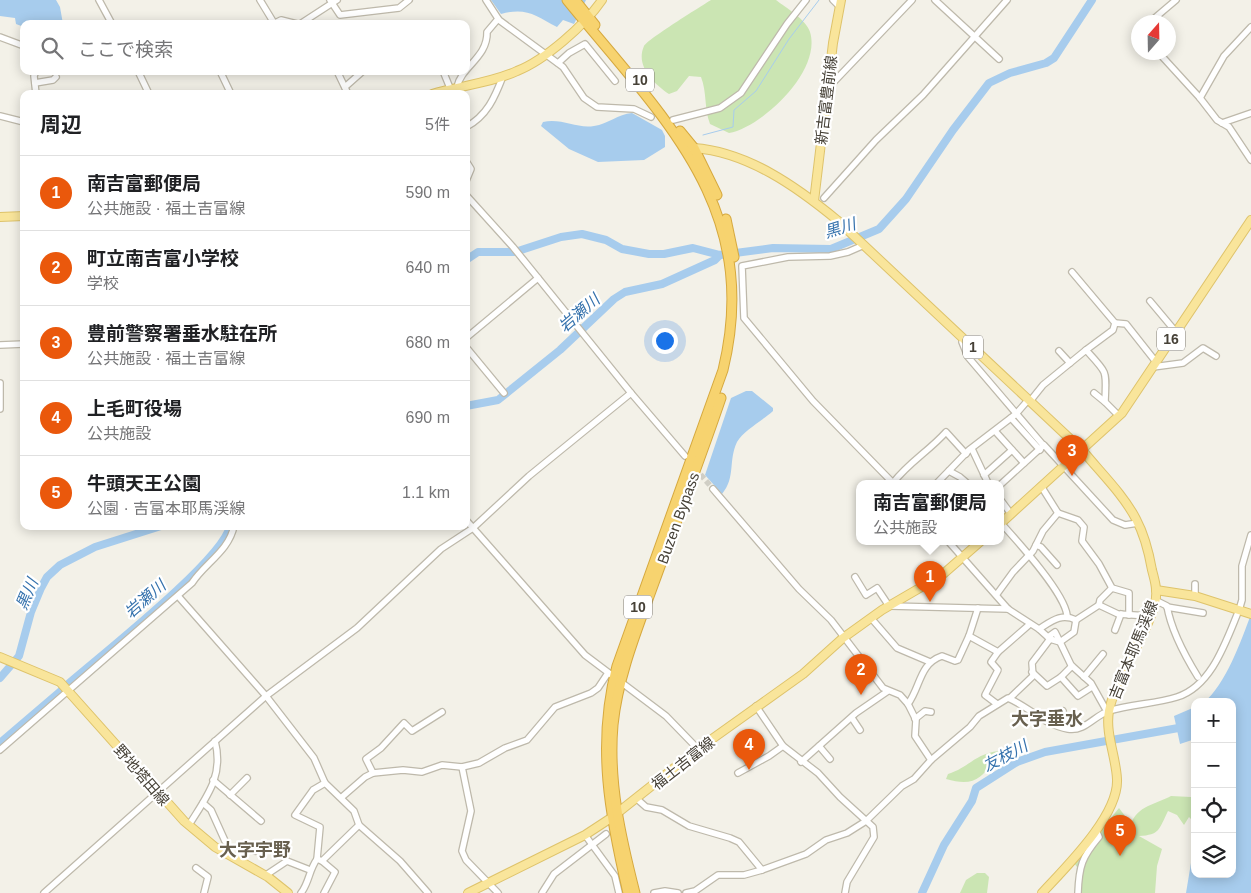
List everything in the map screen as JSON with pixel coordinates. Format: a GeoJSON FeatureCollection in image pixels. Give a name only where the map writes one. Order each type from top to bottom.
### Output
{"type":"FeatureCollection","features":[{"type":"Feature","properties":{"kind":"highway","name":"10"},"geometry":{"type":"LineString","coordinates":[[567,0],[585,17],[672,120],[691,150]]}},
{"type":"Feature","properties":{"kind":"highway","name":"10"},"geometry":{"type":"LineString","coordinates":[[575,0],[585,17],[691,150]]}},
{"type":"Feature","properties":{"kind":"highway","name":"Buzen Bypass"},"geometry":{"type":"LineString","coordinates":[[628,893],[611,818],[605,752],[607,723],[614,678],[642,616],[721,398],[734,330],[737,281],[718,196],[691,150]]}},
{"type":"Feature","properties":{"kind":"highway","name":"Buzen Bypass"},"geometry":{"type":"LineString","coordinates":[[614,678],[612,752],[615,797],[635,893]]}},
{"type":"Feature","properties":{"kind":"main road"},"geometry":{"type":"LineString","coordinates":[[445,90],[517,72],[547,53],[602,0]]}},
{"type":"Feature","properties":{"kind":"main road","name":"新吉富豊前線"},"geometry":{"type":"LineString","coordinates":[[814,201],[838,2]]}},
{"type":"Feature","properties":{"kind":"main road","name":"1"},"geometry":{"type":"LineString","coordinates":[[691,150],[708,149],[741,160],[768,172],[814,201],[864,244],[1030,399],[1083,450],[1113,487],[1138,523],[1150,560],[1156,590]]}},
{"type":"Feature","properties":{"kind":"main road"},"geometry":{"type":"LineString","coordinates":[[0,217],[20,216]]}},
{"type":"Feature","properties":{"kind":"main road","name":"16"},"geometry":{"type":"LineString","coordinates":[[1083,450],[1119,416],[1251,220]]}},
{"type":"Feature","properties":{"kind":"main road"},"geometry":{"type":"LineString","coordinates":[[1004,520],[1083,450]]}},
{"type":"Feature","properties":{"kind":"main road","name":"福土吉富線"},"geometry":{"type":"LineString","coordinates":[[468,893],[585,835],[611,818],[637,800],[698,749],[803,674],[843,638],[870,618],[942,575],[977,545]]}},
{"type":"Feature","properties":{"kind":"main road"},"geometry":{"type":"LineString","coordinates":[[1156,590],[1195,596],[1251,614]]}},
{"type":"Feature","properties":{"kind":"main road","name":"吉富本耶馬渓線"},"geometry":{"type":"LineString","coordinates":[[1042,893],[1096,830],[1108,814],[1114,801],[1117,785],[1109,725],[1109,711],[1120,678],[1149,616],[1155,600],[1156,590]]}},
{"type":"Feature","properties":{"kind":"main road","name":"野地塔田線"},"geometry":{"type":"LineString","coordinates":[[0,657],[50,677],[68,691],[156,792],[189,825],[215,846],[266,875],[288,893]]}},
{"type":"Feature","properties":{"kind":"street"},"geometry":{"type":"LineString","coordinates":[[99,0],[110,20]]}},
{"type":"Feature","properties":{"kind":"street"},"geometry":{"type":"LineString","coordinates":[[260,0],[272,20]]}},
{"type":"Feature","properties":{"kind":"street"},"geometry":{"type":"LineString","coordinates":[[304,20],[334,1],[340,15],[399,8],[409,0]]}},
{"type":"Feature","properties":{"kind":"street"},"geometry":{"type":"LineString","coordinates":[[486,0],[498,19],[547,53],[563,67],[584,98],[597,107],[634,110],[651,117]]}},
{"type":"Feature","properties":{"kind":"street"},"geometry":{"type":"LineString","coordinates":[[672,120],[715,109],[741,94],[787,24],[806,0]]}},
{"type":"Feature","properties":{"kind":"street"},"geometry":{"type":"LineString","coordinates":[[827,89],[912,0]]}},
{"type":"Feature","properties":{"kind":"street"},"geometry":{"type":"LineString","coordinates":[[935,0],[999,59]]}},
{"type":"Feature","properties":{"kind":"street"},"geometry":{"type":"LineString","coordinates":[[824,198],[1007,0]]}},
{"type":"Feature","properties":{"kind":"street"},"geometry":{"type":"LineString","coordinates":[[1158,15],[1176,0]]}},
{"type":"Feature","properties":{"kind":"street"},"geometry":{"type":"LineString","coordinates":[[470,67],[487,40],[487,32],[498,19]]}},
{"type":"Feature","properties":{"kind":"street"},"geometry":{"type":"LineString","coordinates":[[1200,98],[1224,56],[1251,27]]}},
{"type":"Feature","properties":{"kind":"street"},"geometry":{"type":"LineString","coordinates":[[0,37],[20,44]]}},
{"type":"Feature","properties":{"kind":"street"},"geometry":{"type":"LineString","coordinates":[[558,63],[569,53],[585,44],[615,81]]}},
{"type":"Feature","properties":{"kind":"street"},"geometry":{"type":"LineString","coordinates":[[1165,60],[1217,120],[1228,127],[1251,160]]}},
{"type":"Feature","properties":{"kind":"street"},"geometry":{"type":"LineString","coordinates":[[34,75],[36,90]]}},
{"type":"Feature","properties":{"kind":"street"},"geometry":{"type":"LineString","coordinates":[[140,75],[148,90]]}},
{"type":"Feature","properties":{"kind":"street"},"geometry":{"type":"LineString","coordinates":[[222,75],[229,90]]}},
{"type":"Feature","properties":{"kind":"street"},"geometry":{"type":"LineString","coordinates":[[340,75],[346,90]]}},
{"type":"Feature","properties":{"kind":"street"},"geometry":{"type":"LineString","coordinates":[[345,87],[358,75]]}},
{"type":"Feature","properties":{"kind":"street"},"geometry":{"type":"LineString","coordinates":[[446,75],[454,87],[463,75]]}},
{"type":"Feature","properties":{"kind":"street"},"geometry":{"type":"LineString","coordinates":[[470,125],[478,121],[492,102],[503,76]]}},
{"type":"Feature","properties":{"kind":"street"},"geometry":{"type":"LineString","coordinates":[[35,83],[53,80],[56,77]]}},
{"type":"Feature","properties":{"kind":"street"},"geometry":{"type":"LineString","coordinates":[[1222,123],[1251,112]]}},
{"type":"Feature","properties":{"kind":"street"},"geometry":{"type":"LineString","coordinates":[[0,116],[20,121]]}},
{"type":"Feature","properties":{"kind":"street"},"geometry":{"type":"LineString","coordinates":[[470,200],[538,278],[631,393],[685,456]]}},
{"type":"Feature","properties":{"kind":"street"},"geometry":{"type":"LineString","coordinates":[[864,244],[848,252],[830,256],[815,258],[788,257],[742,266],[744,318],[813,401],[890,480]]}},
{"type":"Feature","properties":{"kind":"street"},"geometry":{"type":"LineString","coordinates":[[1072,272],[1115,323],[1126,324],[1154,364],[1183,363],[1203,348],[1216,356]]}},
{"type":"Feature","properties":{"kind":"street"},"geometry":{"type":"LineString","coordinates":[[470,335],[538,278]]}},
{"type":"Feature","properties":{"kind":"street"},"geometry":{"type":"LineString","coordinates":[[1150,300],[1176,332]]}},
{"type":"Feature","properties":{"kind":"street"},"geometry":{"type":"LineString","coordinates":[[940,480],[966,454],[1014,416],[1043,385],[1113,330],[1115,323]]}},
{"type":"Feature","properties":{"kind":"street"},"geometry":{"type":"LineString","coordinates":[[964,339],[962,342],[968,357],[1014,416],[1042,448],[1064,467],[1113,520],[1125,525],[1138,523]]}},
{"type":"Feature","properties":{"kind":"street"},"geometry":{"type":"LineString","coordinates":[[0,345],[20,344]]}},
{"type":"Feature","properties":{"kind":"street"},"geometry":{"type":"LineString","coordinates":[[1086,350],[1102,368],[1107,378],[1106,402]]}},
{"type":"Feature","properties":{"kind":"street"},"geometry":{"type":"LineString","coordinates":[[1059,351],[1070,363]]}},
{"type":"Feature","properties":{"kind":"street"},"geometry":{"type":"LineString","coordinates":[[470,352],[504,393]]}},
{"type":"Feature","properties":{"kind":"street"},"geometry":{"type":"LineString","coordinates":[[0,383],[0,409]]}},
{"type":"Feature","properties":{"kind":"street"},"geometry":{"type":"LineString","coordinates":[[44,893],[266,696],[357,628],[441,549],[473,528],[529,476],[631,393]]}},
{"type":"Feature","properties":{"kind":"street"},"geometry":{"type":"LineString","coordinates":[[1094,393],[1106,402],[1119,416]]}},
{"type":"Feature","properties":{"kind":"street"},"geometry":{"type":"LineString","coordinates":[[995,431],[1024,463]]}},
{"type":"Feature","properties":{"kind":"street"},"geometry":{"type":"LineString","coordinates":[[895,480],[905,468],[935,445],[946,432],[966,454]]}},
{"type":"Feature","properties":{"kind":"street"},"geometry":{"type":"LineString","coordinates":[[1004,481],[1042,448]]}},
{"type":"Feature","properties":{"kind":"street"},"geometry":{"type":"LineString","coordinates":[[972,449],[986,480]]}},
{"type":"Feature","properties":{"kind":"street"},"geometry":{"type":"LineString","coordinates":[[984,475],[1012,450]]}},
{"type":"Feature","properties":{"kind":"street"},"geometry":{"type":"LineString","coordinates":[[948,471],[964,480]]}},
{"type":"Feature","properties":{"kind":"street"},"geometry":{"type":"LineString","coordinates":[[1041,486],[1058,513],[1078,520],[1084,527],[1082,541],[1099,564],[1112,588],[1129,594],[1129,615]]}},
{"type":"Feature","properties":{"kind":"street"},"geometry":{"type":"LineString","coordinates":[[712,489],[799,589],[831,620],[843,638],[884,688],[900,695],[908,704],[915,719],[915,736],[931,760]]}},
{"type":"Feature","properties":{"kind":"street"},"geometry":{"type":"LineString","coordinates":[[1004,505],[1010,514]]}},
{"type":"Feature","properties":{"kind":"street"},"geometry":{"type":"LineString","coordinates":[[997,594],[1029,555],[1043,531],[1058,513]]}},
{"type":"Feature","properties":{"kind":"street"},"geometry":{"type":"LineString","coordinates":[[470,525],[586,655],[666,716],[698,749]]}},
{"type":"Feature","properties":{"kind":"street"},"geometry":{"type":"LineString","coordinates":[[1004,526],[1042,570],[1061,600],[1067,616]]}},
{"type":"Feature","properties":{"kind":"street"},"geometry":{"type":"LineString","coordinates":[[0,750],[192,583],[200,570],[217,556],[230,539],[233,530]]}},
{"type":"Feature","properties":{"kind":"street"},"geometry":{"type":"LineString","coordinates":[[1010,698],[1046,721],[1071,730],[1094,721],[1109,711],[1176,698],[1196,687],[1205,678],[1241,610],[1242,566],[1249,549],[1251,535]]}},
{"type":"Feature","properties":{"kind":"street"},"geometry":{"type":"LineString","coordinates":[[1036,544],[1041,547],[1056,565]]}},
{"type":"Feature","properties":{"kind":"street"},"geometry":{"type":"LineString","coordinates":[[952,545],[974,574],[997,594],[1008,609],[1039,629],[1049,638]]}},
{"type":"Feature","properties":{"kind":"street"},"geometry":{"type":"LineString","coordinates":[[856,577],[866,595],[877,588],[890,606],[1008,609]]}},
{"type":"Feature","properties":{"kind":"street"},"geometry":{"type":"LineString","coordinates":[[1195,584],[1195,596]]}},
{"type":"Feature","properties":{"kind":"street"},"geometry":{"type":"LineString","coordinates":[[1060,642],[1074,632],[1076,620],[1099,605],[1100,600],[1112,588]]}},
{"type":"Feature","properties":{"kind":"street"},"geometry":{"type":"LineString","coordinates":[[178,596],[266,696],[314,758],[325,782],[354,811],[359,825],[400,861],[424,892]]}},
{"type":"Feature","properties":{"kind":"street"},"geometry":{"type":"LineString","coordinates":[[1155,600],[1167,607],[1203,613]]}},
{"type":"Feature","properties":{"kind":"street"},"geometry":{"type":"LineString","coordinates":[[1099,605],[1121,614],[1149,616]]}},
{"type":"Feature","properties":{"kind":"street"},"geometry":{"type":"LineString","coordinates":[[1167,607],[1169,619],[1187,659],[1198,677]]}},
{"type":"Feature","properties":{"kind":"street"},"geometry":{"type":"LineString","coordinates":[[908,704],[915,695],[924,668],[930,662],[942,656],[955,661],[958,660],[969,636],[978,608]]}},
{"type":"Feature","properties":{"kind":"street"},"geometry":{"type":"LineString","coordinates":[[1115,630],[1121,614]]}},
{"type":"Feature","properties":{"kind":"street"},"geometry":{"type":"LineString","coordinates":[[1039,629],[1060,616],[1067,616],[1076,620]]}},
{"type":"Feature","properties":{"kind":"street"},"geometry":{"type":"LineString","coordinates":[[870,618],[897,648],[930,662]]}},
{"type":"Feature","properties":{"kind":"street"},"geometry":{"type":"LineString","coordinates":[[996,704],[985,695],[998,670],[991,662],[998,652],[1030,624]]}},
{"type":"Feature","properties":{"kind":"street"},"geometry":{"type":"LineString","coordinates":[[686,893],[695,891],[718,875],[744,875],[806,854],[826,840],[847,833],[866,821],[902,786],[914,779],[931,760],[970,727],[979,716],[996,704],[1010,698],[1033,676],[1032,663],[1055,632],[1072,666],[1084,677],[1109,711]]}},
{"type":"Feature","properties":{"kind":"street"},"geometry":{"type":"LineString","coordinates":[[969,636],[998,652]]}},
{"type":"Feature","properties":{"kind":"street"},"geometry":{"type":"LineString","coordinates":[[1084,677],[1103,654]]}},
{"type":"Feature","properties":{"kind":"street"},"geometry":{"type":"LineString","coordinates":[[1032,672],[1047,686],[1072,666]]}},
{"type":"Feature","properties":{"kind":"street"},"geometry":{"type":"LineString","coordinates":[[1060,677],[1078,696],[1092,688]]}},
{"type":"Feature","properties":{"kind":"street"},"geometry":{"type":"LineString","coordinates":[[342,797],[365,777],[373,773],[404,770],[422,772],[450,764],[462,767],[479,763],[505,748],[527,740],[555,706],[591,693],[614,678]]}},
{"type":"Feature","properties":{"kind":"street"},"geometry":{"type":"LineString","coordinates":[[801,762],[852,718],[888,691]]}},
{"type":"Feature","properties":{"kind":"street"},"geometry":{"type":"LineString","coordinates":[[756,706],[783,746],[818,774],[873,827],[874,837],[847,882],[845,893]]}},
{"type":"Feature","properties":{"kind":"street"},"geometry":{"type":"LineString","coordinates":[[915,719],[925,711],[931,712]]}},
{"type":"Feature","properties":{"kind":"street"},"geometry":{"type":"LineString","coordinates":[[1046,721],[1063,711]]}},
{"type":"Feature","properties":{"kind":"street"},"geometry":{"type":"LineString","coordinates":[[373,773],[366,759],[382,748],[404,723],[412,731],[442,712]]}},
{"type":"Feature","properties":{"kind":"street"},"geometry":{"type":"LineString","coordinates":[[852,718],[860,730]]}},
{"type":"Feature","properties":{"kind":"street"},"geometry":{"type":"LineString","coordinates":[[189,825],[203,803],[218,769],[215,741]]}},
{"type":"Feature","properties":{"kind":"street"},"geometry":{"type":"LineString","coordinates":[[738,773],[783,746]]}},
{"type":"Feature","properties":{"kind":"street"},"geometry":{"type":"LineString","coordinates":[[819,746],[830,760]]}},
{"type":"Feature","properties":{"kind":"street"},"geometry":{"type":"LineString","coordinates":[[462,767],[470,811],[462,851],[466,860],[498,893]]}},
{"type":"Feature","properties":{"kind":"street"},"geometry":{"type":"LineString","coordinates":[[230,795],[247,778]]}},
{"type":"Feature","properties":{"kind":"street"},"geometry":{"type":"LineString","coordinates":[[213,780],[261,821]]}},
{"type":"Feature","properties":{"kind":"street"},"geometry":{"type":"LineString","coordinates":[[319,860],[320,827],[295,815],[313,790],[325,782]]}},
{"type":"Feature","properties":{"kind":"street"},"geometry":{"type":"LineString","coordinates":[[637,800],[646,807],[662,810],[689,826],[739,842],[762,870]]}},
{"type":"Feature","properties":{"kind":"street"},"geometry":{"type":"LineString","coordinates":[[203,803],[211,810],[225,841]]}},
{"type":"Feature","properties":{"kind":"street"},"geometry":{"type":"LineString","coordinates":[[301,893],[307,886],[310,870],[359,825]]}},
{"type":"Feature","properties":{"kind":"street"},"geometry":{"type":"LineString","coordinates":[[1078,893],[1080,865],[1086,852],[1099,837],[1096,830]]}},
{"type":"Feature","properties":{"kind":"street"},"geometry":{"type":"LineString","coordinates":[[542,893],[554,874],[606,834]]}},
{"type":"Feature","properties":{"kind":"street"},"geometry":{"type":"LineString","coordinates":[[585,835],[591,846],[615,876],[619,893]]}},
{"type":"Feature","properties":{"kind":"street"},"geometry":{"type":"LineString","coordinates":[[238,860],[247,845],[255,851]]}},
{"type":"Feature","properties":{"kind":"street"},"geometry":{"type":"LineString","coordinates":[[319,860],[335,872],[324,893]]}},
{"type":"Feature","properties":{"kind":"street"},"geometry":{"type":"LineString","coordinates":[[266,875],[287,861],[310,870]]}},
{"type":"Feature","properties":{"kind":"street"},"geometry":{"type":"LineString","coordinates":[[196,868],[208,877],[204,893]]}},
{"type":"Feature","properties":{"kind":"street"},"geometry":{"type":"LineString","coordinates":[[654,893],[665,891],[676,893]]}},
{"type":"Feature","properties":{"kind":"green space"},"geometry":{"type":"Polygon","coordinates":[[[711,0],[776,0],[800,18],[810,32],[811,47],[807,63],[798,80],[786,95],[757,120],[742,129],[729,133],[710,124],[701,77],[689,76],[677,91],[669,94],[652,80],[642,61],[644,46],[648,42],[711,0]]]}},
{"type":"Feature","properties":{"kind":"green space"},"geometry":{"type":"Polygon","coordinates":[[[999,751],[979,778],[965,782],[946,779],[948,774],[978,758],[999,751]]]}},
{"type":"Feature","properties":{"kind":"green space"},"geometry":{"type":"Polygon","coordinates":[[[1171,796],[1191,797],[1191,819],[1189,817],[1184,825],[1177,815],[1168,811],[1158,830],[1151,834],[1139,836],[1162,849],[1157,866],[1155,893],[1076,893],[1077,867],[1074,863],[1119,808],[1131,824],[1138,813],[1148,806],[1171,796]]]}},
{"type":"Feature","properties":{"kind":"green space"},"geometry":{"type":"Polygon","coordinates":[[[977,873],[985,873],[989,877],[987,893],[960,893],[966,880],[977,873]]]}},
{"type":"Feature","properties":{"kind":"water"},"geometry":{"type":"Polygon","coordinates":[[[0,0],[56,0],[60,7],[62,20],[20,20],[20,26],[16,24],[15,18],[0,16],[0,0]]]}},
{"type":"Feature","properties":{"kind":"water"},"geometry":{"type":"Polygon","coordinates":[[[491,0],[586,0],[574,24],[563,20],[557,27],[530,13],[517,11],[501,14],[491,0]]]}},
{"type":"Feature","properties":{"kind":"water"},"geometry":{"type":"Polygon","coordinates":[[[632,113],[662,130],[665,136],[665,147],[644,160],[598,162],[569,149],[541,126],[543,122],[550,121],[588,127],[632,113]]]}},
{"type":"Feature","properties":{"kind":"water"},"geometry":{"type":"Polygon","coordinates":[[[746,391],[752,391],[773,408],[773,411],[737,442],[734,449],[731,475],[722,494],[705,475],[731,398],[746,391]]]}},
{"type":"Feature","properties":{"kind":"water"},"geometry":{"type":"Polygon","coordinates":[[[1251,614],[1251,893],[1186,893],[1191,863],[1191,878],[1236,878],[1236,698],[1209,698],[1226,674],[1251,614]]]}},
{"type":"Feature","properties":{"kind":"water"},"geometry":{"type":"Polygon","coordinates":[[[1191,709],[1191,740],[1180,744],[1174,716],[1191,709]]]}},
{"type":"Feature","properties":{"kind":"waterway"},"geometry":{"type":"LineString","coordinates":[[703,135],[733,127],[734,110],[756,91],[789,39],[819,0]]}},
{"type":"Feature","properties":{"kind":"waterway","name":"黒川"},"geometry":{"type":"LineString","coordinates":[[470,257],[478,252],[515,252],[561,237],[582,234],[606,240],[622,249],[649,254],[664,254],[693,248],[720,255],[773,248],[831,249],[879,229],[906,199],[953,130],[989,83],[1010,73],[1046,63],[1054,58],[1092,0]]}},
{"type":"Feature","properties":{"kind":"waterway","name":"岩瀬川"},"geometry":{"type":"LineString","coordinates":[[470,405],[498,400],[560,350],[614,299],[625,292],[662,284],[715,260],[720,255]]}},
{"type":"Feature","properties":{"kind":"waterway","name":"黒川"},"geometry":{"type":"LineString","coordinates":[[0,678],[19,656],[31,612],[47,577],[60,565],[95,547],[148,530]]}},
{"type":"Feature","properties":{"kind":"waterway","name":"岩瀬川"},"geometry":{"type":"LineString","coordinates":[[67,685],[184,584],[206,561],[222,541],[228,530]]}},
{"type":"Feature","properties":{"kind":"waterway","name":"岩瀬川"},"geometry":{"type":"LineString","coordinates":[[0,743],[62,690]]}},
{"type":"Feature","properties":{"kind":"waterway","name":"友枝川"},"geometry":{"type":"LineString","coordinates":[[922,893],[944,845],[972,801],[976,788],[1017,762],[1045,752],[1191,726]]}},
{"type":"Feature","properties":{"kind":"tunnel"},"geometry":{"type":"LineString","coordinates":[[695,468],[713,489]]}},
{"type":"Feature","properties":{"kind":"place","name":"豊前警察署垂水駐在所"},"geometry":{"type":"Point","coordinates":[1072,476]}},
{"type":"Feature","properties":{"kind":"place","name":"南吉富郵便局"},"geometry":{"type":"Point","coordinates":[930,602]}},
{"type":"Feature","properties":{"kind":"place","name":"町立南吉富小学校"},"geometry":{"type":"Point","coordinates":[861,695]}},
{"type":"Feature","properties":{"kind":"place","name":"上毛町役場"},"geometry":{"type":"Point","coordinates":[749,770]}},
{"type":"Feature","properties":{"kind":"place","name":"牛頭天王公園"},"geometry":{"type":"Point","coordinates":[1120,856]}},
{"type":"Feature","properties":{"kind":"district","name":"大字垂水"},"geometry":{"type":"Point","coordinates":[1047,719]}},
{"type":"Feature","properties":{"kind":"district","name":"大字宇野"},"geometry":{"type":"Point","coordinates":[255,850]}}]}
